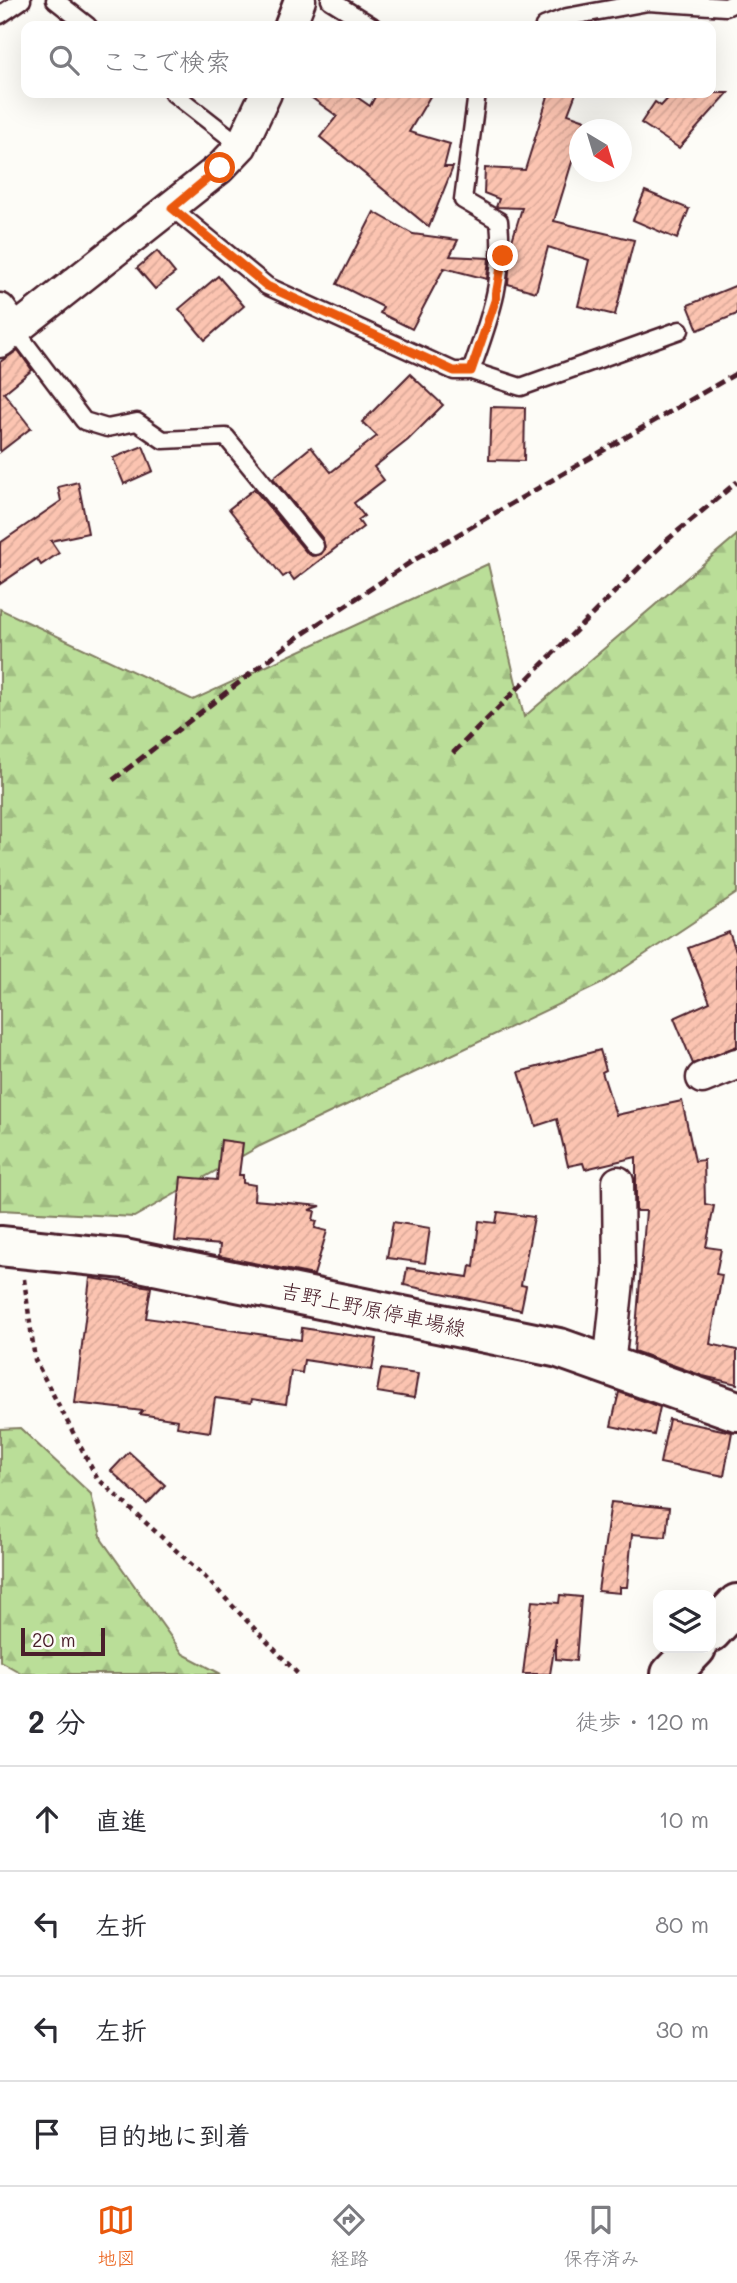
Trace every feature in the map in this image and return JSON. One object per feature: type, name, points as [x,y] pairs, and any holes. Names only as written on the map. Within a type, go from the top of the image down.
[{"type":"main road","name":"吉野上野原停車場線","points":[[0,1245],[125,1259],[559,1348],[737,1410]]},
{"type":"main road","points":[[716,1627],[737,1604]]},
{"type":"main road","points":[[671,1674],[691,1653]]},
{"type":"street","points":[[292,21],[300,0]]},
{"type":"street","points":[[5,327],[172,208],[241,146],[264,98]]},
{"type":"street","points":[[702,1078],[737,1064]]},
{"type":"street","points":[[609,1366],[620,1272],[618,1182]]},
{"type":"lane","points":[[0,15],[22,0]]},
{"type":"lane","points":[[55,0],[82,21]]},
{"type":"lane","points":[[330,0],[364,21]]},
{"type":"lane","points":[[558,21],[648,2],[726,7],[737,2]]},
{"type":"lane","points":[[179,98],[241,146]]},
{"type":"lane","points":[[471,371],[495,301],[503,256],[499,221],[463,200],[476,98]]},
{"type":"lane","points":[[172,208],[267,286],[454,371],[471,371],[521,387],[680,330]]},
{"type":"lane","points":[[5,327],[84,421],[107,428],[137,422],[163,440],[226,437],[315,545]]},
{"type":"path","points":[[24,1275],[35,1360],[97,1478],[203,1575],[298,1674]]},
{"type":"green space","points":[[737,535],[737,893],[599,985],[260,1146],[134,1217],[0,1210],[0,609],[193,700],[488,564],[524,717]]},
{"type":"green space","points":[[20,1428],[91,1494],[102,1540],[183,1654],[221,1674],[23,1674],[0,1661],[0,1429]]},
{"type":"building","points":[[716,93],[728,93],[679,148],[641,123],[655,102],[661,106],[668,98],[716,98]]},
{"type":"building","points":[[312,98],[358,98],[370,106],[374,98],[429,98],[409,132],[450,144],[444,167],[453,167],[429,227],[320,137],[337,116]]},
{"type":"building","points":[[547,98],[574,98],[568,114],[582,119],[569,119],[569,172],[554,221],[634,240],[615,315],[578,306],[589,260],[548,247],[536,292],[508,284],[511,244],[522,208],[496,207],[499,199],[484,193],[485,168],[525,170]]},
{"type":"building","points":[[645,191],[689,209],[677,239],[633,220]]},
{"type":"building","points":[[374,212],[413,234],[458,240],[450,256],[489,258],[487,279],[444,268],[412,329],[380,313],[383,307],[337,284]]},
{"type":"building","points":[[157,251],[175,273],[155,289],[137,268]]},
{"type":"building","points":[[218,276],[244,306],[205,340],[179,309]]},
{"type":"building","points":[[737,285],[737,314],[698,330],[688,305]]},
{"type":"building","points":[[18,350],[32,370],[4,393],[31,428],[0,452],[0,362]]},
{"type":"building","points":[[410,374],[443,405],[408,440],[374,467],[384,480],[354,503],[364,516],[358,520],[363,527],[294,580],[289,573],[283,577],[229,509],[254,489],[307,553],[312,556],[321,554],[325,549],[323,539],[273,478],[311,447],[331,472],[377,436],[362,422]]},
{"type":"building","points":[[491,407],[525,408],[524,461],[489,460]]},
{"type":"building","points":[[143,446],[153,471],[124,484],[113,458]]},
{"type":"building","points":[[78,482],[88,533],[51,541],[59,553],[41,565],[37,559],[0,584],[0,543],[61,501],[58,487]]},
{"type":"building","points":[[729,932],[737,954],[737,1046],[693,1064],[674,1018],[710,1002],[688,948]]},
{"type":"building","points":[[600,1050],[606,1070],[602,1072],[616,1115],[682,1101],[695,1161],[704,1160],[705,1204],[714,1206],[706,1247],[721,1249],[716,1274],[722,1275],[710,1344],[737,1350],[737,1384],[703,1376],[634,1351],[646,1211],[636,1211],[636,1157],[585,1169],[583,1163],[568,1166],[557,1119],[536,1126],[519,1072]]},
{"type":"building","points":[[221,1140],[243,1143],[239,1175],[243,1175],[243,1183],[255,1185],[254,1200],[321,1206],[309,1210],[315,1211],[315,1228],[327,1231],[314,1275],[219,1256],[220,1245],[175,1241],[181,1177],[217,1180]]},
{"type":"building","points":[[498,1212],[534,1217],[521,1285],[526,1286],[521,1310],[404,1285],[407,1268],[468,1277],[470,1266],[474,1267],[479,1221],[496,1223]]},
{"type":"building","points":[[393,1222],[430,1228],[425,1263],[387,1258]]},
{"type":"building","points":[[90,1278],[151,1287],[146,1318],[301,1340],[302,1328],[377,1339],[372,1370],[304,1360],[302,1373],[291,1371],[286,1404],[252,1399],[251,1403],[215,1398],[210,1432],[177,1427],[178,1420],[140,1414],[143,1411],[75,1403]]},
{"type":"building","points":[[381,1369],[418,1374],[414,1398],[377,1392]]},
{"type":"building","points":[[619,1392],[660,1407],[654,1435],[611,1426]]},
{"type":"building","points":[[669,1419],[732,1432],[724,1476],[660,1463]]},
{"type":"building","points":[[129,1452],[165,1485],[147,1504],[111,1471]]},
{"type":"building","points":[[611,1502],[669,1508],[666,1537],[632,1534],[627,1587],[620,1587],[620,1593],[598,1591]]},
{"type":"building","points":[[560,1595],[581,1597],[576,1661],[556,1659],[556,1638],[550,1674],[523,1674],[532,1601],[559,1603]]},
{"type":"railway","points":[[113,780],[298,637],[414,560],[737,373]]},
{"type":"railway","points":[[453,753],[666,541],[737,482]]},
{"type":"route","points":[[220,168],[172,208],[267,286],[454,371],[471,371],[495,301],[503,256]]}]
